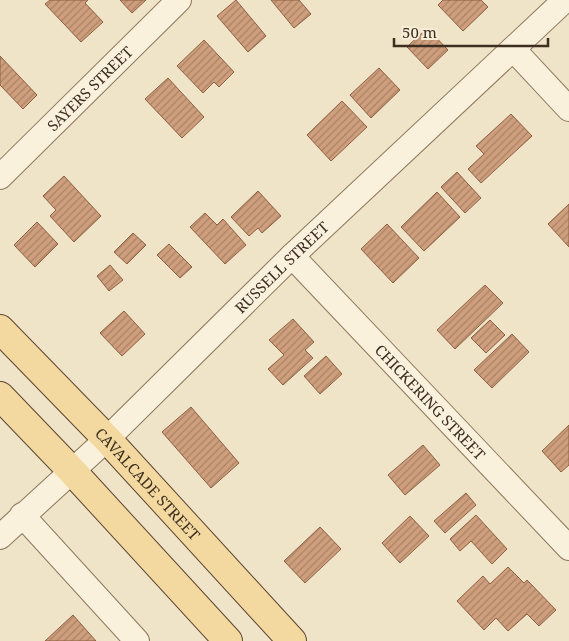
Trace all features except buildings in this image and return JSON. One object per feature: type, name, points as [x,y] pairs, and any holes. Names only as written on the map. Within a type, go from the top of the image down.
[{"type":"main road","name":"CAVALCADE STREET","points":[[0,329],[107,439],[292,641]]},
{"type":"main road","points":[[0,396],[72,471],[228,641]]},
{"type":"street","name":"SAYERS STREET","points":[[0,177],[179,0]]},
{"type":"street","name":"RUSSELL STREET","points":[[0,537],[107,439],[292,256],[565,0]]},
{"type":"street","points":[[513,49],[569,109]]},
{"type":"street","name":"CHICKERING STREET","points":[[292,256],[569,548]]},
{"type":"street","points":[[22,516],[137,641]]}]
